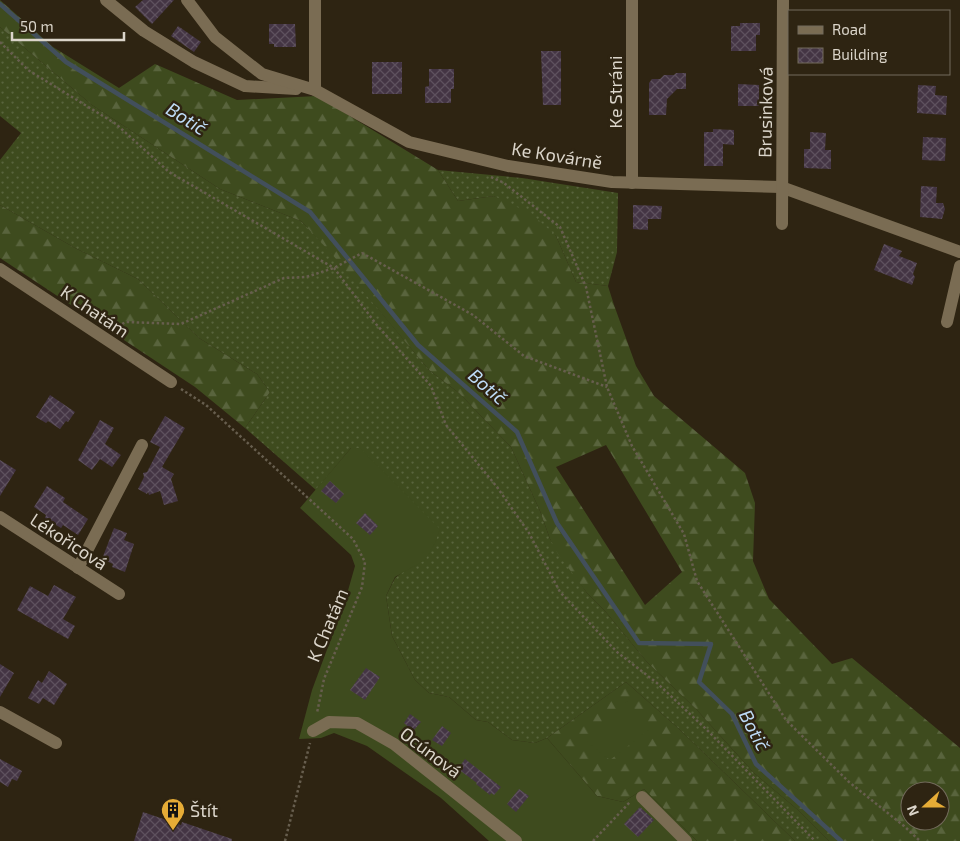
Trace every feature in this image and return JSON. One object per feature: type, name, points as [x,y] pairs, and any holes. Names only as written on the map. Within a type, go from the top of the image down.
[{"type":"street","points":[[106,0],[144,31],[194,62],[245,86],[315,90],[316,0]]},
{"type":"street","name":"Ke Kovárně","points":[[187,0],[215,37],[262,74],[315,90],[409,142],[508,166],[632,183],[781,187],[960,252]]},
{"type":"street","name":"Ke Stráni","points":[[632,0],[632,183]]},
{"type":"street","name":"Brusinková","points":[[782,224],[783,0]]},
{"type":"street","points":[[947,322],[960,266]]},
{"type":"street","name":"K Chatám","points":[[0,269],[170,382]]},
{"type":"street","points":[[78,568],[142,445]]},
{"type":"street","name":"Lékořicová","points":[[0,516],[119,594]]},
{"type":"street","points":[[0,712],[56,743]]},
{"type":"street","name":"Ocúnová","points":[[313,730],[329,722],[357,723],[394,744],[516,841]]},
{"type":"street","points":[[642,798],[686,841]]},
{"type":"path","points":[[0,42],[28,70],[116,124],[169,172],[334,268],[376,324],[431,386],[446,425],[497,487],[528,533],[560,592],[618,652],[657,683],[708,731],[814,841]]},
{"type":"path","points":[[487,175],[504,183],[560,227],[586,287],[607,387],[632,446],[684,534],[698,581],[786,720],[849,782],[920,841]]},
{"type":"path","points":[[98,334],[126,322],[181,324],[284,278],[306,277],[334,268],[362,253],[473,315],[524,356],[607,387]]},
{"type":"path","name":"K Chatám","points":[[170,382],[206,405],[352,539],[365,562],[362,587],[324,679],[285,841]]},
{"type":"path","points":[[593,841],[631,801],[642,798]]},
{"type":"green space","points":[[0,0],[53,47],[119,88],[155,64],[237,100],[317,96],[438,170],[458,201],[494,196],[532,214],[556,236],[576,282],[608,286],[636,366],[654,396],[745,473],[755,503],[753,561],[769,599],[832,664],[852,658],[960,748],[960,841],[829,841],[798,810],[754,773],[696,709],[647,662],[605,611],[587,593],[558,554],[550,539],[540,511],[511,447],[459,393],[429,370],[331,253],[301,221],[220,189],[92,105],[0,27]],"holes":[[[606,445],[682,572],[645,605],[556,467]]]},
{"type":"green space","points":[[0,27],[92,105],[220,189],[301,221],[331,252],[429,370],[459,393],[511,447],[540,511],[550,539],[587,593],[605,611],[647,662],[696,709],[754,773],[798,810],[829,841],[795,841],[678,728],[626,682],[547,738],[535,743],[512,740],[488,722],[476,720],[449,697],[429,693],[415,680],[392,636],[386,596],[395,578],[405,570],[351,448],[316,490],[245,428],[270,392],[257,374],[199,338],[138,279],[75,248],[0,205],[0,160],[21,133],[0,116]]},
{"type":"green space","points":[[438,170],[522,178],[618,193],[617,252],[608,286],[576,282],[556,236],[494,196],[458,201]]},
{"type":"green space","points":[[0,205],[75,248],[138,279],[199,338],[257,374],[270,392],[245,428],[195,387],[0,258]]},
{"type":"green space","points":[[351,448],[360,448],[440,529],[435,543],[425,560],[395,577],[386,596],[392,636],[415,680],[429,693],[449,697],[476,720],[488,722],[512,740],[535,743],[547,738],[597,796],[623,802],[644,789],[697,841],[489,841],[441,798],[367,746],[334,733],[321,738],[299,739],[312,690],[345,601],[355,566],[351,555],[300,508]]},
{"type":"green space","points":[[626,682],[678,728],[795,841],[697,841],[644,789],[623,802],[597,796],[547,738]]},
{"type":"green space","points":[[627,701],[652,727],[610,760],[587,742]]},
{"type":"building","points":[[143,0],[174,0],[152,24],[135,7]]},
{"type":"building","points":[[740,23],[760,23],[760,35],[756,35],[756,51],[731,51],[731,26],[740,26]]},
{"type":"building","points":[[269,24],[295,24],[296,47],[274,47],[274,44],[269,44]]},
{"type":"building","points":[[178,26],[201,42],[194,52],[171,36]]},
{"type":"building","points":[[541,51],[561,51],[561,105],[543,105]]},
{"type":"building","points":[[372,62],[402,62],[402,94],[372,94]]},
{"type":"building","points":[[429,69],[454,69],[454,89],[451,89],[451,103],[425,103],[425,87],[429,86]]},
{"type":"building","points":[[676,73],[686,73],[686,89],[677,89],[667,99],[666,115],[649,115],[649,83],[652,79],[660,79],[664,75],[674,75]]},
{"type":"building","points":[[738,84],[759,85],[759,106],[738,106]]},
{"type":"building","points":[[918,85],[936,86],[935,95],[947,96],[946,115],[917,113]]},
{"type":"building","points":[[713,129],[734,130],[734,145],[723,144],[723,166],[704,166],[704,132],[713,132]]},
{"type":"building","points":[[810,132],[826,133],[825,150],[831,150],[831,169],[804,168],[804,149],[810,149]]},
{"type":"building","points":[[923,137],[946,138],[945,161],[922,160]]},
{"type":"building","points":[[921,186],[937,187],[936,203],[943,203],[945,209],[942,219],[920,217]]},
{"type":"building","points":[[633,205],[662,206],[661,219],[648,219],[648,230],[633,229]]},
{"type":"building","points":[[884,244],[902,251],[899,256],[917,263],[912,285],[874,270]]},
{"type":"building","points":[[50,395],[75,412],[60,429],[48,421],[46,423],[36,417]]},
{"type":"building","points":[[165,416],[185,428],[162,467],[174,474],[171,479],[178,501],[164,505],[160,491],[149,495],[148,492],[147,494],[138,489],[144,477],[143,473],[147,472],[160,447],[150,442]]},
{"type":"building","points":[[100,420],[114,428],[105,444],[121,455],[112,467],[100,459],[92,470],[78,460]]},
{"type":"building","points":[[0,460],[16,470],[0,496]]},
{"type":"building","points":[[330,481],[344,494],[336,503],[321,491]]},
{"type":"building","points":[[47,486],[65,498],[63,502],[88,519],[78,535],[63,525],[61,528],[56,525],[50,527],[49,521],[45,518],[46,515],[34,507]]},
{"type":"building","points":[[365,513],[378,526],[370,535],[356,523]]},
{"type":"building","points":[[114,528],[127,533],[124,540],[134,544],[125,572],[112,567],[113,564],[102,559]]},
{"type":"building","points":[[54,585],[76,597],[63,619],[75,626],[68,639],[17,610],[30,586],[48,596]]},
{"type":"building","points":[[0,664],[14,673],[0,697]]},
{"type":"building","points":[[366,668],[380,677],[365,700],[350,690]]},
{"type":"building","points":[[49,671],[67,684],[54,705],[43,698],[39,704],[28,698],[38,680],[42,683]]},
{"type":"building","points":[[410,714],[421,722],[413,731],[404,723]]},
{"type":"building","points":[[442,726],[451,733],[442,746],[432,740]]},
{"type":"building","points":[[0,759],[22,771],[17,781],[12,779],[8,787],[0,782]]},
{"type":"building","points":[[465,759],[501,787],[494,795],[491,793],[490,795],[458,769]]},
{"type":"building","points":[[519,789],[529,796],[516,812],[507,804]]},
{"type":"building","points":[[640,807],[654,820],[638,837],[624,824]]},
{"type":"building","name":"Štít","points":[[143,812],[181,825],[182,822],[232,839],[232,841],[134,841]]},
{"type":"waterway","name":"Botič","points":[[0,4],[66,62],[310,212],[418,345],[517,432],[557,523],[639,643],[711,644],[699,682],[732,714],[756,764],[841,841]]},
{"type":"place","name":"Štít","points":[[173,831]]}]
